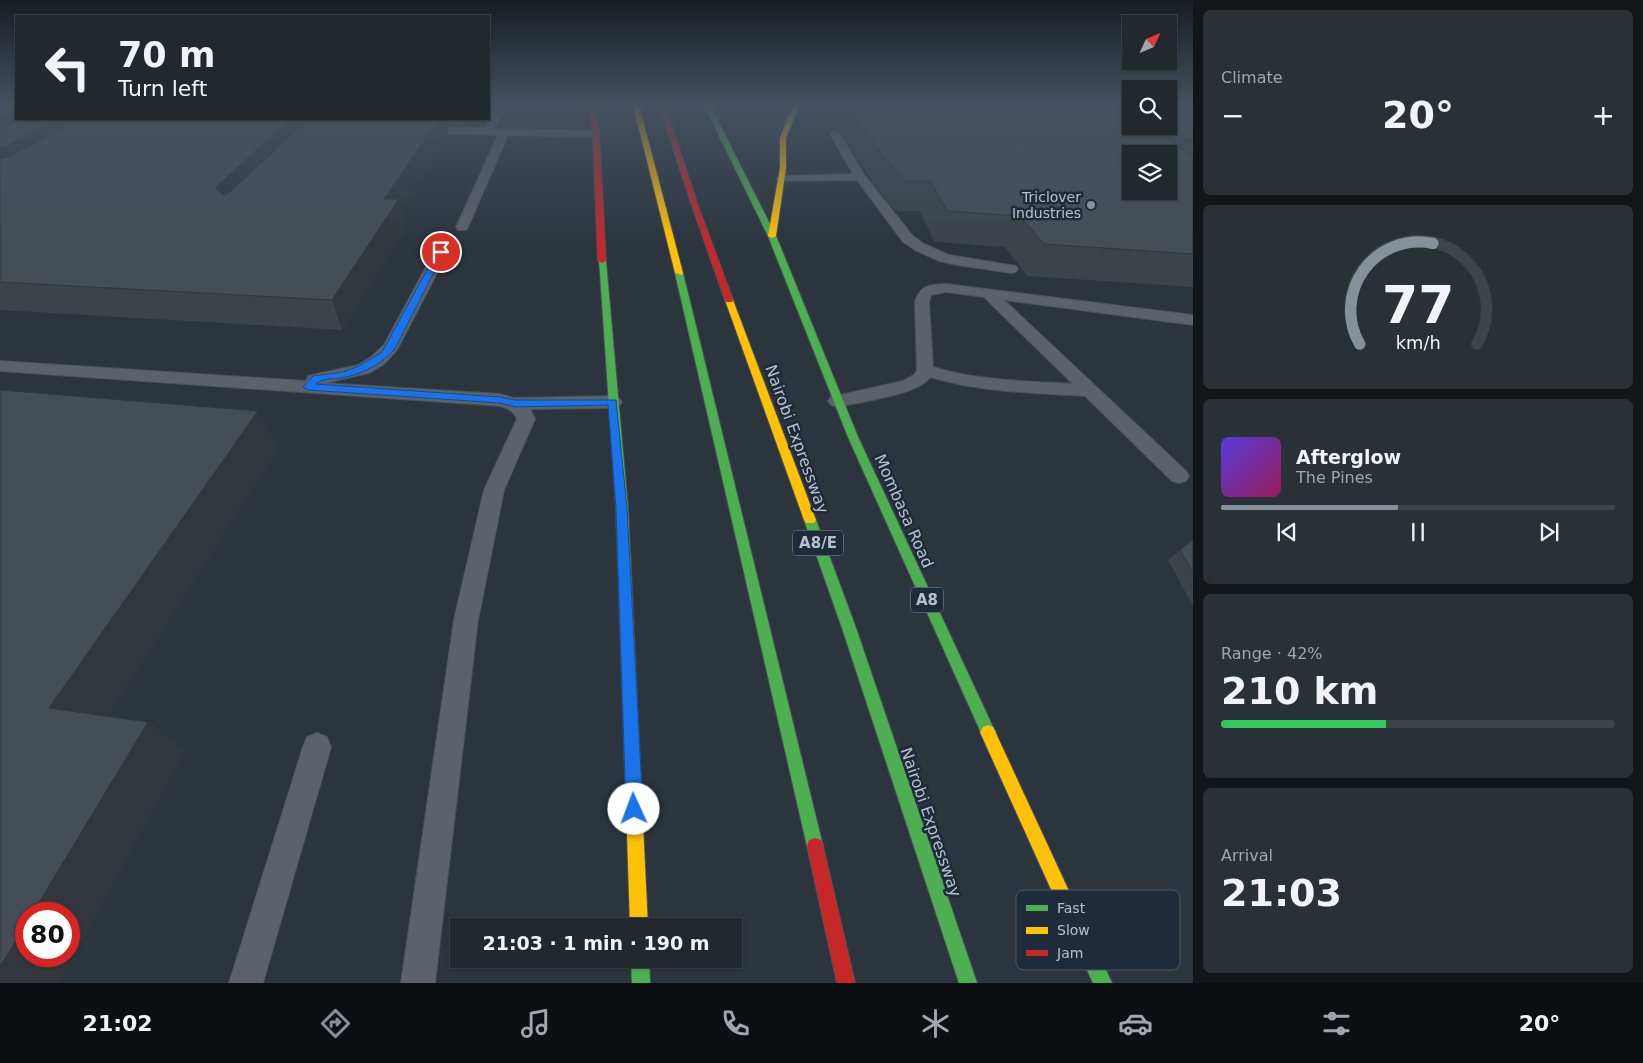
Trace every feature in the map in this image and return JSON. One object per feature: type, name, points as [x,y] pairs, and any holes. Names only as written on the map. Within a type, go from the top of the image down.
[{"type":"highway","points":[[597,151],[602,271],[622,508],[639,918]]},
{"type":"highway","points":[[648,151],[671,242],[846,983]]},
{"type":"highway","name":"Nairobi Expressway","points":[[677,151],[694,203],[849,628],[968,983]]},
{"type":"highway","name":"Mombasa Road","points":[[730,151],[772,236],[837,401],[1060,890]]},
{"type":"highway","points":[[772,236],[782,179],[783,151]]},
{"type":"highway","points":[[640,968],[641,983]]},
{"type":"highway","name":"Mombasa Road","points":[[1097,970],[1103,983]]},
{"type":"lane","points":[[462,226],[496,151]]},
{"type":"lane","points":[[845,151],[860,178],[908,239],[931,253],[960,263],[1011,269]]},
{"type":"lane","points":[[782,179],[860,178]]},
{"type":"lane","points":[[308,387],[317,378],[344,374],[363,368],[386,354],[441,252]]},
{"type":"lane","points":[[837,401],[908,385],[920,379],[924,370],[922,302],[925,293],[933,289],[946,288],[988,292],[1193,320]]},
{"type":"lane","points":[[988,292],[1179,476]]},
{"type":"lane","points":[[0,366],[500,400],[515,404],[613,402]]},
{"type":"lane","points":[[924,370],[969,382],[1090,391]]},
{"type":"lane","points":[[418,983],[466,620],[494,490],[526,419],[524,411],[515,404]]},
{"type":"lane","points":[[246,983],[317,747]]},
{"type":"building","points":[[21,151],[256,151],[218,185],[216,189],[224,195],[229,193],[275,151],[417,151],[384,199],[399,199],[332,300],[0,282],[0,159]]},
{"type":"building","points":[[879,151],[1122,151],[1122,200],[1177,200],[1177,151],[1185,151],[1193,157],[1193,254],[1044,244],[1020,216],[947,211],[931,181],[906,181]]},
{"type":"building","points":[[0,390],[258,411],[49,708],[148,722],[39,902],[15,902],[15,942],[0,967]]},
{"type":"building","points":[[1193,539],[1193,573],[1180,550]]},
{"type":"traffic: fast","points":[[730,151],[772,236],[853,437],[988,732]]},
{"type":"traffic: fast","points":[[602,261],[622,508],[634,804]]},
{"type":"traffic: fast","points":[[679,273],[815,846]]},
{"type":"traffic: fast","points":[[810,520],[849,628],[968,983]]},
{"type":"traffic: fast","points":[[640,968],[641,983]]},
{"type":"traffic: fast","points":[[1097,970],[1103,983]]},
{"type":"traffic: slow","points":[[648,151],[679,273]]},
{"type":"traffic: slow","points":[[772,236],[783,168],[783,151]]},
{"type":"traffic: slow","points":[[729,300],[810,520]]},
{"type":"traffic: slow","points":[[988,732],[1060,890]]},
{"type":"traffic: slow","points":[[634,804],[639,918]]},
{"type":"traffic: jam","points":[[597,151],[602,261]]},
{"type":"traffic: jam","points":[[677,151],[729,300]]},
{"type":"traffic: jam","points":[[815,846],[846,983]]},
{"type":"place","name":"Triclover Industries","points":[[1091,205]]},
{"type":"route","points":[[441,252],[386,354],[378,361],[363,368],[344,374],[317,378],[308,387],[500,400],[515,404],[613,402],[622,508],[634,809]]}]
